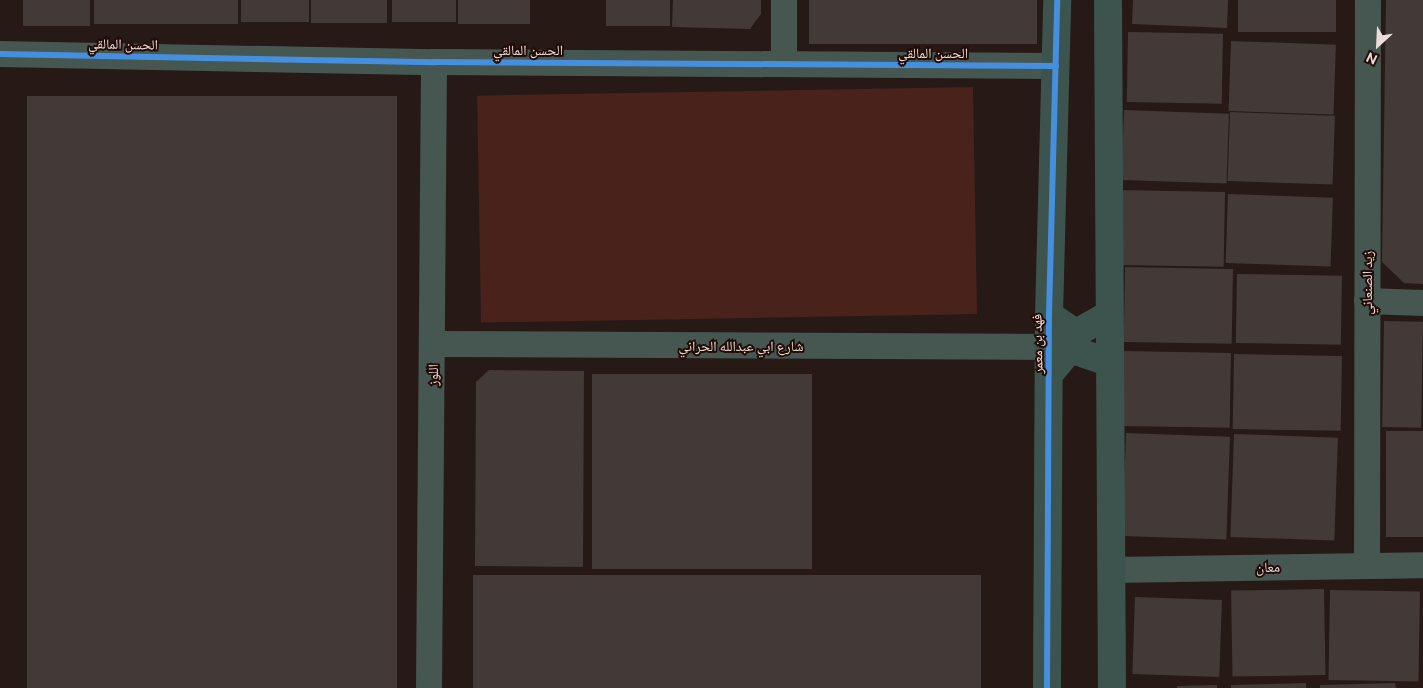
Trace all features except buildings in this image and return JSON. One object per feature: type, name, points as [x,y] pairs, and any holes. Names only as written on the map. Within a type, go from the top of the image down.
[{"type":"street","points":[[784,0],[784,64]]},
{"type":"street","name":"فهد بن معمر","points":[[1047,688],[1049,315],[1058,0]]},
{"type":"street","points":[[1108,0],[1108,362],[1113,570],[1112,688]]},
{"type":"street","name":"زيد الصنعاني","points":[[1368,0],[1368,565]]},
{"type":"street","name":"الحسن المالقي","points":[[0,54],[434,62],[1056,66]]},
{"type":"street","name":"اللوز","points":[[429,688],[434,344],[434,62]]},
{"type":"street","points":[[1367,301],[1423,303]]},
{"type":"street","points":[[1049,315],[1076,333],[1108,315]]},
{"type":"street","name":"شارع ابي عبدالله الحراني","points":[[434,344],[1050,360]]},
{"type":"street","points":[[1050,360],[1070,349],[1108,362]]},
{"type":"street","name":"معان","points":[[1113,570],[1423,565]]},
{"type":"shaded area","points":[[973,87],[977,314],[481,323],[477,96]]},
{"type":"cycle path","points":[[1047,688],[1049,315],[1057,0]]},
{"type":"cycle path","points":[[0,54],[434,62],[1056,66]]}]
